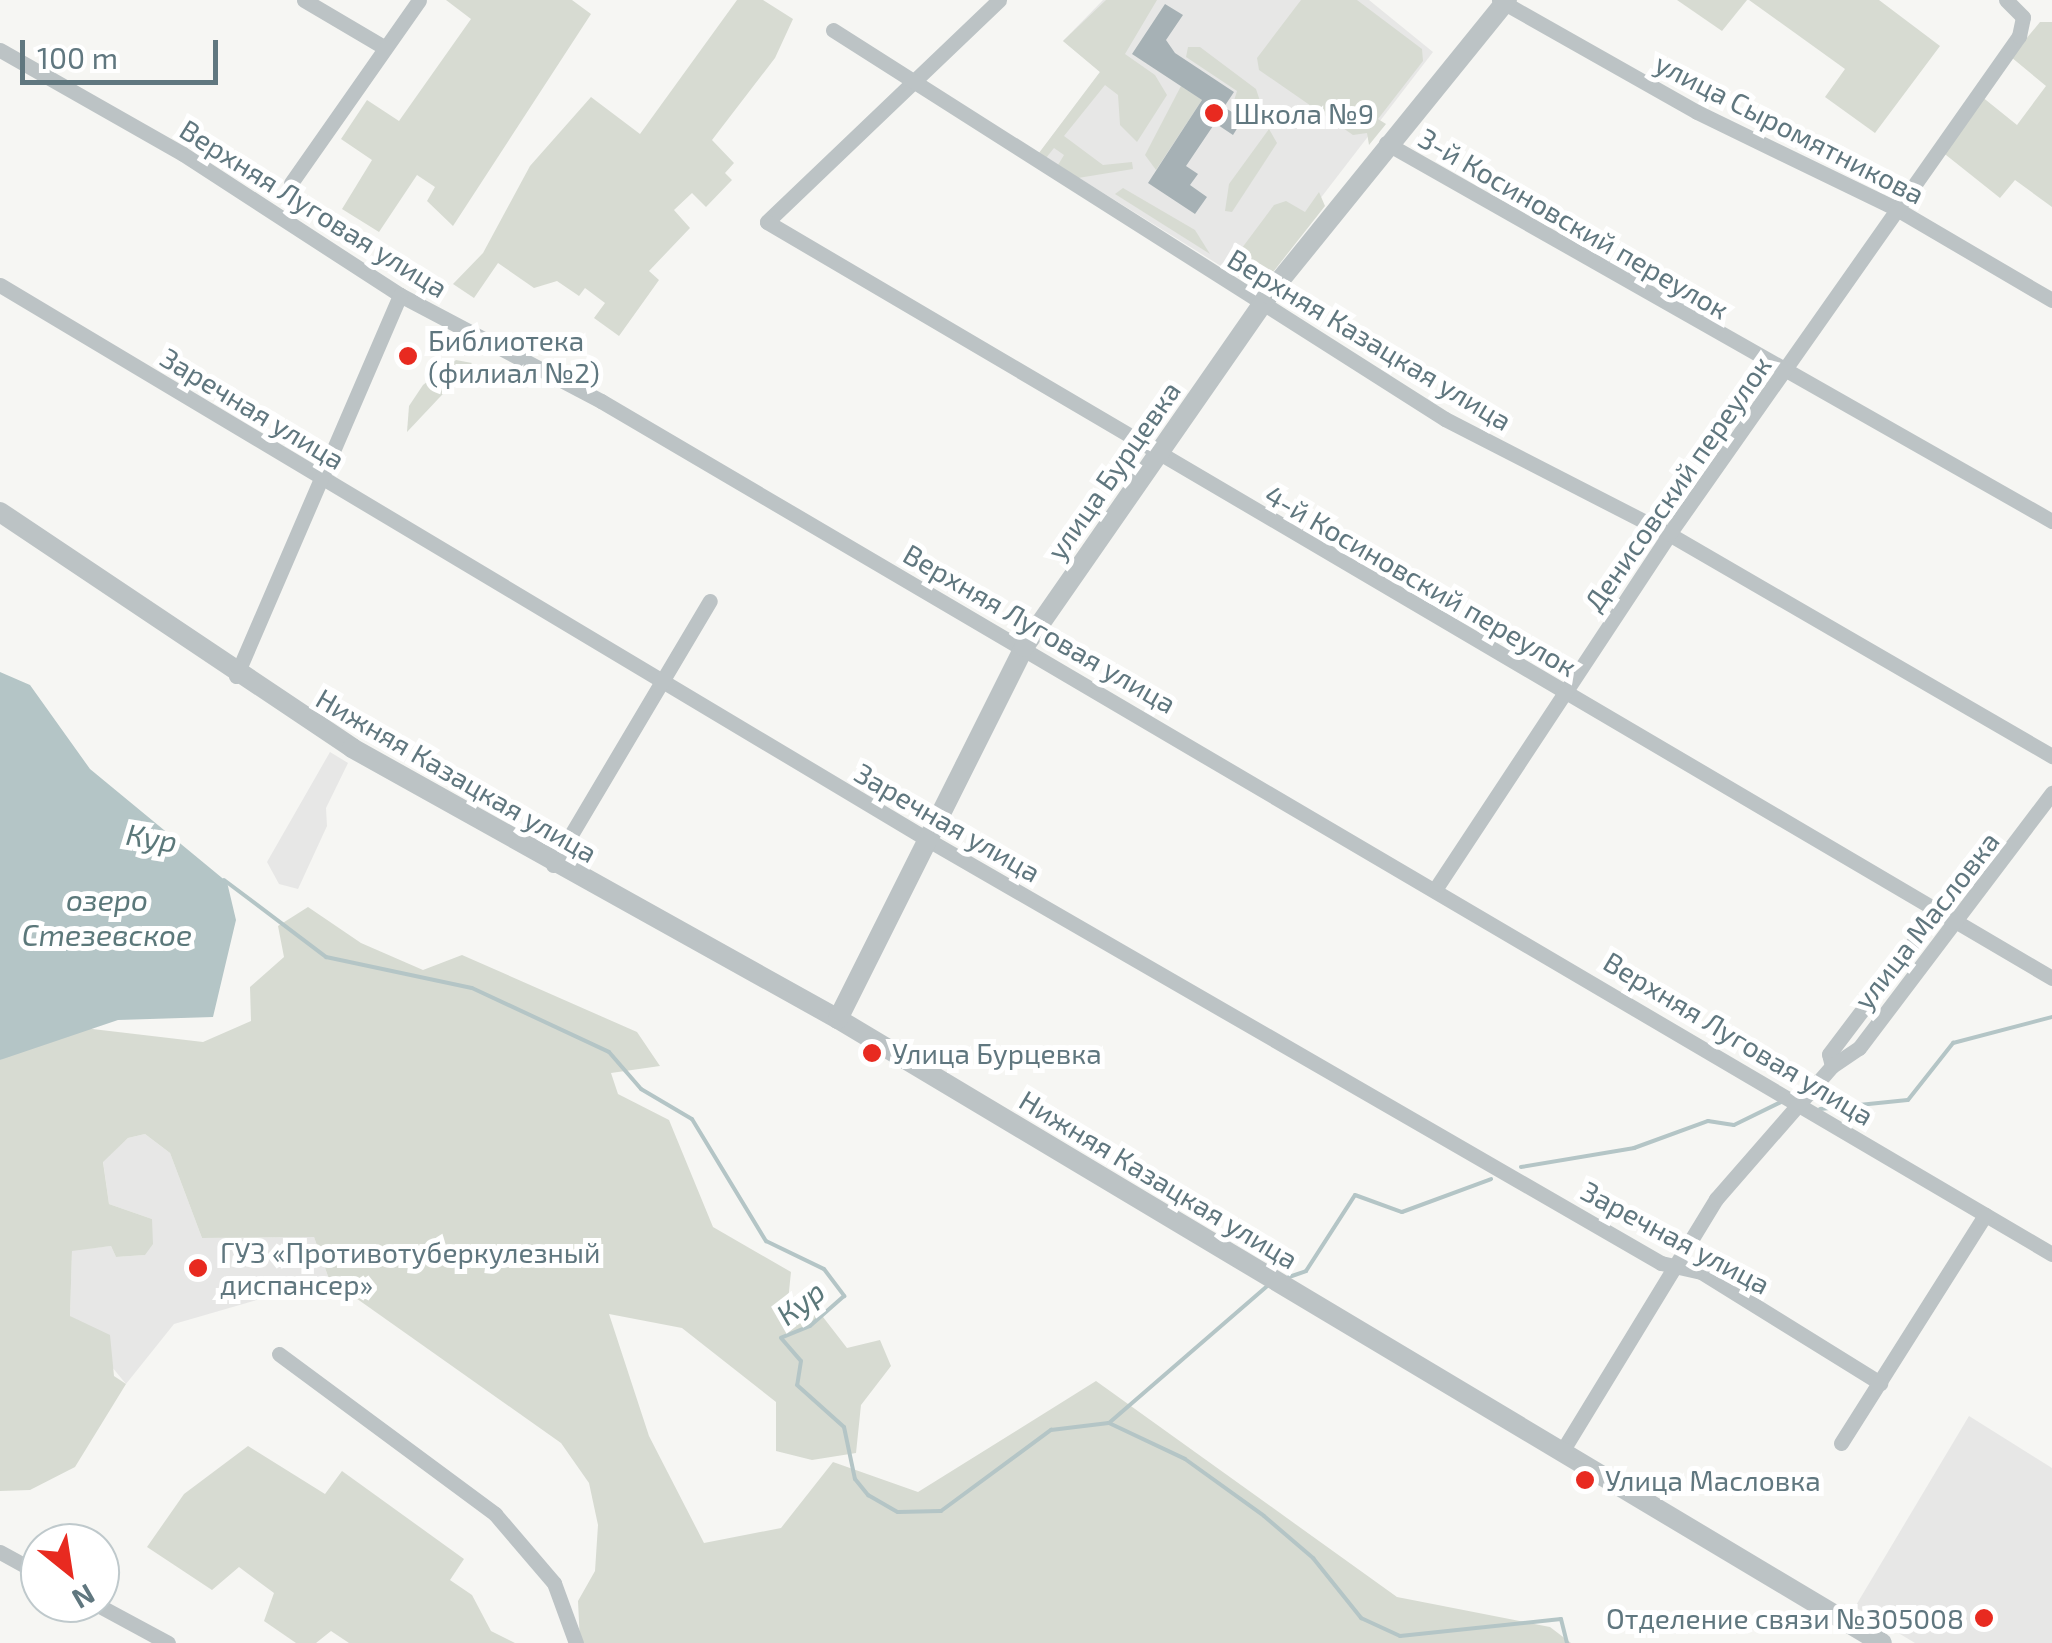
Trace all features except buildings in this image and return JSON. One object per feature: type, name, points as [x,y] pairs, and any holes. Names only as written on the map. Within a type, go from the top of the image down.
[{"type":"street","points":[[304,0],[382,46]]},
{"type":"street","points":[[290,183],[382,46],[419,0]]},
{"type":"street","points":[[915,83],[999,0]]},
{"type":"street","name":"Денисовский переулок","points":[[1436,888],[1669,534],[2019,36],[2023,17],[2006,0]]},
{"type":"street","name":"улица Сыромятникова","points":[[1503,1],[1696,112],[1895,208],[2052,300]]},
{"type":"street","name":"улица Бурцевка","points":[[838,1019],[1024,647],[1261,306],[1386,143],[1503,1]]},
{"type":"street","name":"Верхняя Казацкая улица","points":[[833,30],[1261,306],[1445,419],[1669,534],[2052,756]]},
{"type":"street","name":"Верхняя Луговая улица","points":[[0,50],[183,154],[400,295],[592,396],[1803,1103],[2052,1254]]},
{"type":"street","name":"4-й Косиновский переулок","points":[[915,83],[767,222],[1156,457],[1961,918],[2052,978]]},
{"type":"street","name":"3-й Косиновский переулок","points":[[1386,143],[1784,373],[2052,521]]},
{"type":"street","name":"Заречная улица","points":[[0,285],[930,841],[1661,1262],[1677,1264],[1880,1384]]},
{"type":"street","points":[[236,676],[317,476],[400,295]]},
{"type":"street","name":"Нижняя Казацкая улица","points":[[0,512],[236,676],[553,865],[838,1019],[1882,1643]]},
{"type":"street","points":[[553,865],[710,601]]},
{"type":"street","name":"улица Масловка","points":[[1561,1453],[1745,1162],[1803,1103],[1832,1066],[1858,1048],[2052,794]]},
{"type":"street","name":"улица Масловка","points":[[1832,1066],[1837,1042],[1940,907]]},
{"type":"street","points":[[1841,1443],[1985,1214]]},
{"type":"street","points":[[278,1354],[494,1514],[554,1583],[576,1643]]},
{"type":"street","points":[[120,1617],[168,1643]]},
{"type":"shaded area","points":[[446,0],[572,0],[591,14],[453,226],[427,201],[435,187],[417,175],[379,232],[342,209],[372,160],[341,139],[367,100],[399,121],[471,19]]},
{"type":"shaded area","points":[[737,0],[763,0],[793,19],[775,58],[712,140],[734,163],[725,173],[732,180],[706,207],[692,193],[674,210],[690,228],[649,271],[659,280],[619,336],[594,318],[605,303],[585,288],[579,296],[557,281],[534,288],[498,263],[474,298],[453,284],[483,253],[530,166],[591,97],[640,134]]},
{"type":"shaded area","points":[[1103,0],[1369,0],[1433,52],[1253,286],[1039,153],[1100,72],[1063,41]]},
{"type":"shaded area","points":[[1106,0],[1157,0],[1125,54],[1155,75],[1167,95],[1137,142],[1120,125],[1118,95],[1105,85],[1064,136],[1103,165],[1132,162],[1133,169],[1078,178],[1058,165],[1064,155],[1054,148],[1046,158],[1039,153],[1100,72],[1063,41]]},
{"type":"shaded area","points":[[1301,0],[1357,0],[1422,49],[1423,61],[1378,119],[1386,124],[1369,145],[1367,133],[1353,135],[1259,70],[1257,58]]},
{"type":"shaded area","points":[[1677,0],[1747,0],[1722,31]]},
{"type":"shaded area","points":[[1749,0],[1879,0],[1940,46],[1875,133],[1825,97],[1845,69]]},
{"type":"shaded area","points":[[2040,22],[2052,22],[2052,207],[2015,180],[2000,198],[1941,151],[1981,96],[2017,125],[2046,86],[2011,57]]},
{"type":"shaded area","points":[[1188,47],[1200,47],[1256,89],[1266,119],[1232,107],[1237,91],[1186,57]]},
{"type":"shaded area","points":[[1181,86],[1202,100],[1156,170],[1145,155]]},
{"type":"shaded area","points":[[1269,129],[1277,143],[1232,212],[1225,211],[1229,184]]},
{"type":"shaded area","points":[[1123,188],[1195,230],[1210,254],[1115,194]]},
{"type":"shaded area","points":[[1319,192],[1325,206],[1266,281],[1236,275],[1236,256],[1274,205],[1286,201],[1305,212]]},
{"type":"shaded area","points":[[456,360],[472,363],[407,432],[409,406],[423,385]]},
{"type":"shaded area","points":[[330,752],[348,763],[326,808],[327,826],[298,889],[279,884],[267,862]]},
{"type":"shaded area","points":[[308,907],[361,943],[423,970],[462,955],[637,1032],[660,1066],[611,1073],[618,1094],[669,1120],[713,1227],[791,1272],[788,1301],[823,1317],[847,1348],[880,1340],[891,1366],[861,1405],[856,1453],[812,1460],[776,1451],[776,1402],[682,1328],[609,1314],[649,1436],[704,1543],[781,1528],[833,1462],[918,1492],[1096,1381],[1397,1597],[1550,1627],[1571,1643],[580,1643],[578,1601],[595,1571],[598,1525],[589,1483],[561,1443],[329,1279],[314,1237],[202,1238],[170,1153],[145,1134],[128,1138],[103,1162],[109,1204],[152,1219],[153,1244],[145,1255],[116,1257],[111,1246],[72,1251],[70,1316],[110,1335],[114,1376],[126,1384],[75,1467],[30,1490],[0,1491],[0,1060],[35,1040],[84,1028],[203,1042],[251,1021],[250,987],[284,957],[278,926]]},
{"type":"shaded area","name":"ГУЗ «Противотуберкулезный диспансер»","points":[[145,1134],[170,1153],[202,1238],[314,1237],[329,1279],[174,1324],[126,1384],[70,1316],[72,1250],[111,1246],[116,1257],[145,1255],[152,1219],[109,1204],[103,1161],[128,1138]]},
{"type":"shaded area","points":[[1969,1416],[2052,1468],[2052,1643],[1915,1643],[1855,1607]]},
{"type":"shaded area","points":[[248,1446],[325,1494],[342,1471],[464,1559],[450,1580],[472,1595],[491,1631],[515,1643],[349,1643],[331,1631],[316,1643],[296,1643],[264,1621],[274,1593],[239,1567],[212,1590],[147,1547],[184,1494]]},
{"type":"water","name":"озеро Стезевское","points":[[0,672],[30,685],[90,769],[227,882],[236,920],[213,1017],[118,1020],[0,1060]]},
{"type":"waterway","name":"Кур","points":[[224,880],[326,957],[472,988],[609,1052],[641,1089],[692,1119],[766,1241],[824,1269],[844,1296],[810,1326],[781,1338],[801,1361],[797,1385],[844,1427],[855,1479],[868,1495],[898,1512],[941,1511],[1051,1430],[1109,1423],[1185,1459],[1264,1516],[1313,1558],[1361,1618],[1400,1636],[1561,1619],[1567,1643]]},
{"type":"waterway","points":[[1820,1109],[1908,1100],[1953,1043],[2052,1017]]},
{"type":"waterway","points":[[1521,1167],[1634,1148],[1708,1121],[1734,1125],[1781,1102]]},
{"type":"waterway","points":[[1289,1277],[1306,1271],[1355,1195],[1402,1212],[1491,1179]]},
{"type":"waterway","points":[[1109,1423],[1267,1286]]},
{"type":"place","name":"Школа №9","points":[[1214,113]]},
{"type":"place","name":"Библиотека (филиал №2)","points":[[408,356]]},
{"type":"place","name":"Улица Бурцевка","points":[[872,1053]]},
{"type":"place","name":"ГУЗ «Противотуберкулезный диспансер»","points":[[198,1268]]},
{"type":"place","name":"Улица Масловка","points":[[1585,1480]]},
{"type":"place","name":"Отделение связи №305008","points":[[1984,1618]]}]
